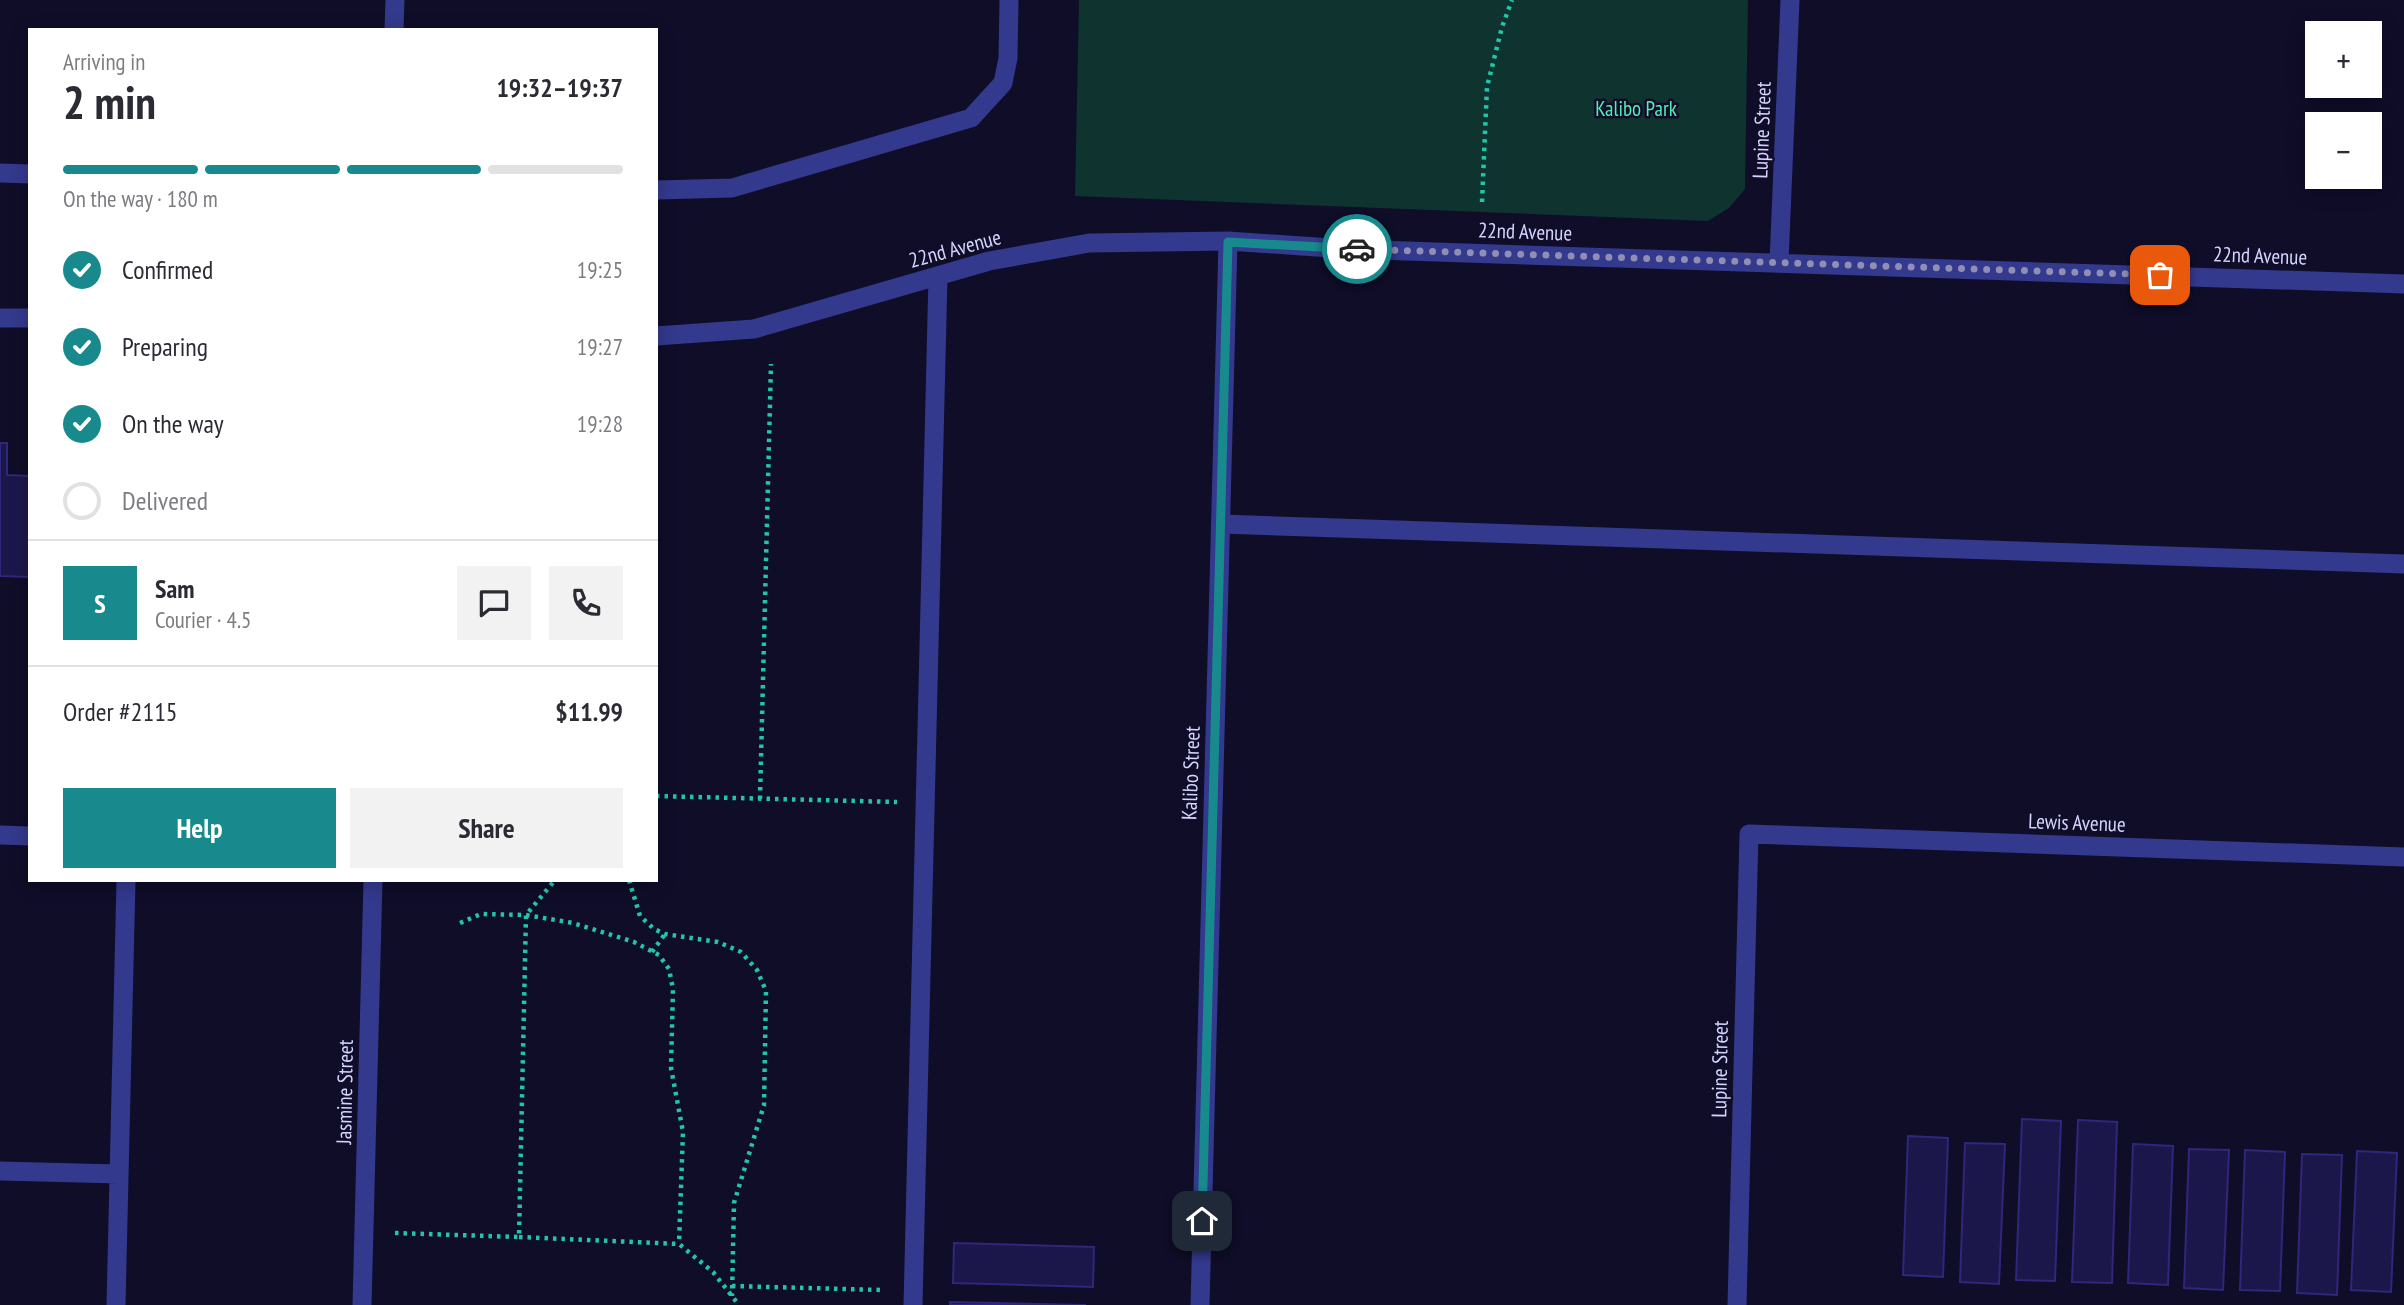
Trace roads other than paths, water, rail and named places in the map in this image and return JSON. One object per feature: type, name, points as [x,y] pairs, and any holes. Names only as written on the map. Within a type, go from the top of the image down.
[{"type":"street","points":[[394,28],[395,0]]},
{"type":"street","points":[[658,190],[732,188],[971,118],[1003,83],[1008,58],[1009,0]]},
{"type":"street","name":"Lupine Street","points":[[1779,262],[1790,0]]},
{"type":"street","points":[[0,173],[28,174]]},
{"type":"street","name":"22nd Avenue","points":[[658,336],[754,329],[989,261],[1089,243],[1228,242],[1346,249],[2404,284]]},
{"type":"street","name":"Kalibo Street","points":[[1200,1305],[1228,242]]},
{"type":"street","points":[[914,1298],[938,276]]},
{"type":"street","points":[[0,318],[28,318]]},
{"type":"street","points":[[1221,524],[2404,564]]},
{"type":"street","name":"Lupine Street","points":[[1737,1305],[1749,834]]},
{"type":"street","name":"Lewis Avenue","points":[[1749,834],[2404,857]]},
{"type":"street","points":[[0,835],[28,836]]},
{"type":"street","points":[[116,1305],[126,882]]},
{"type":"street","name":"Jasmine Street","points":[[362,1305],[373,882]]},
{"type":"street","points":[[0,1171],[119,1174]]},
{"type":"park label","name":"Kalibo Park","points":[[1636,109]]}]
